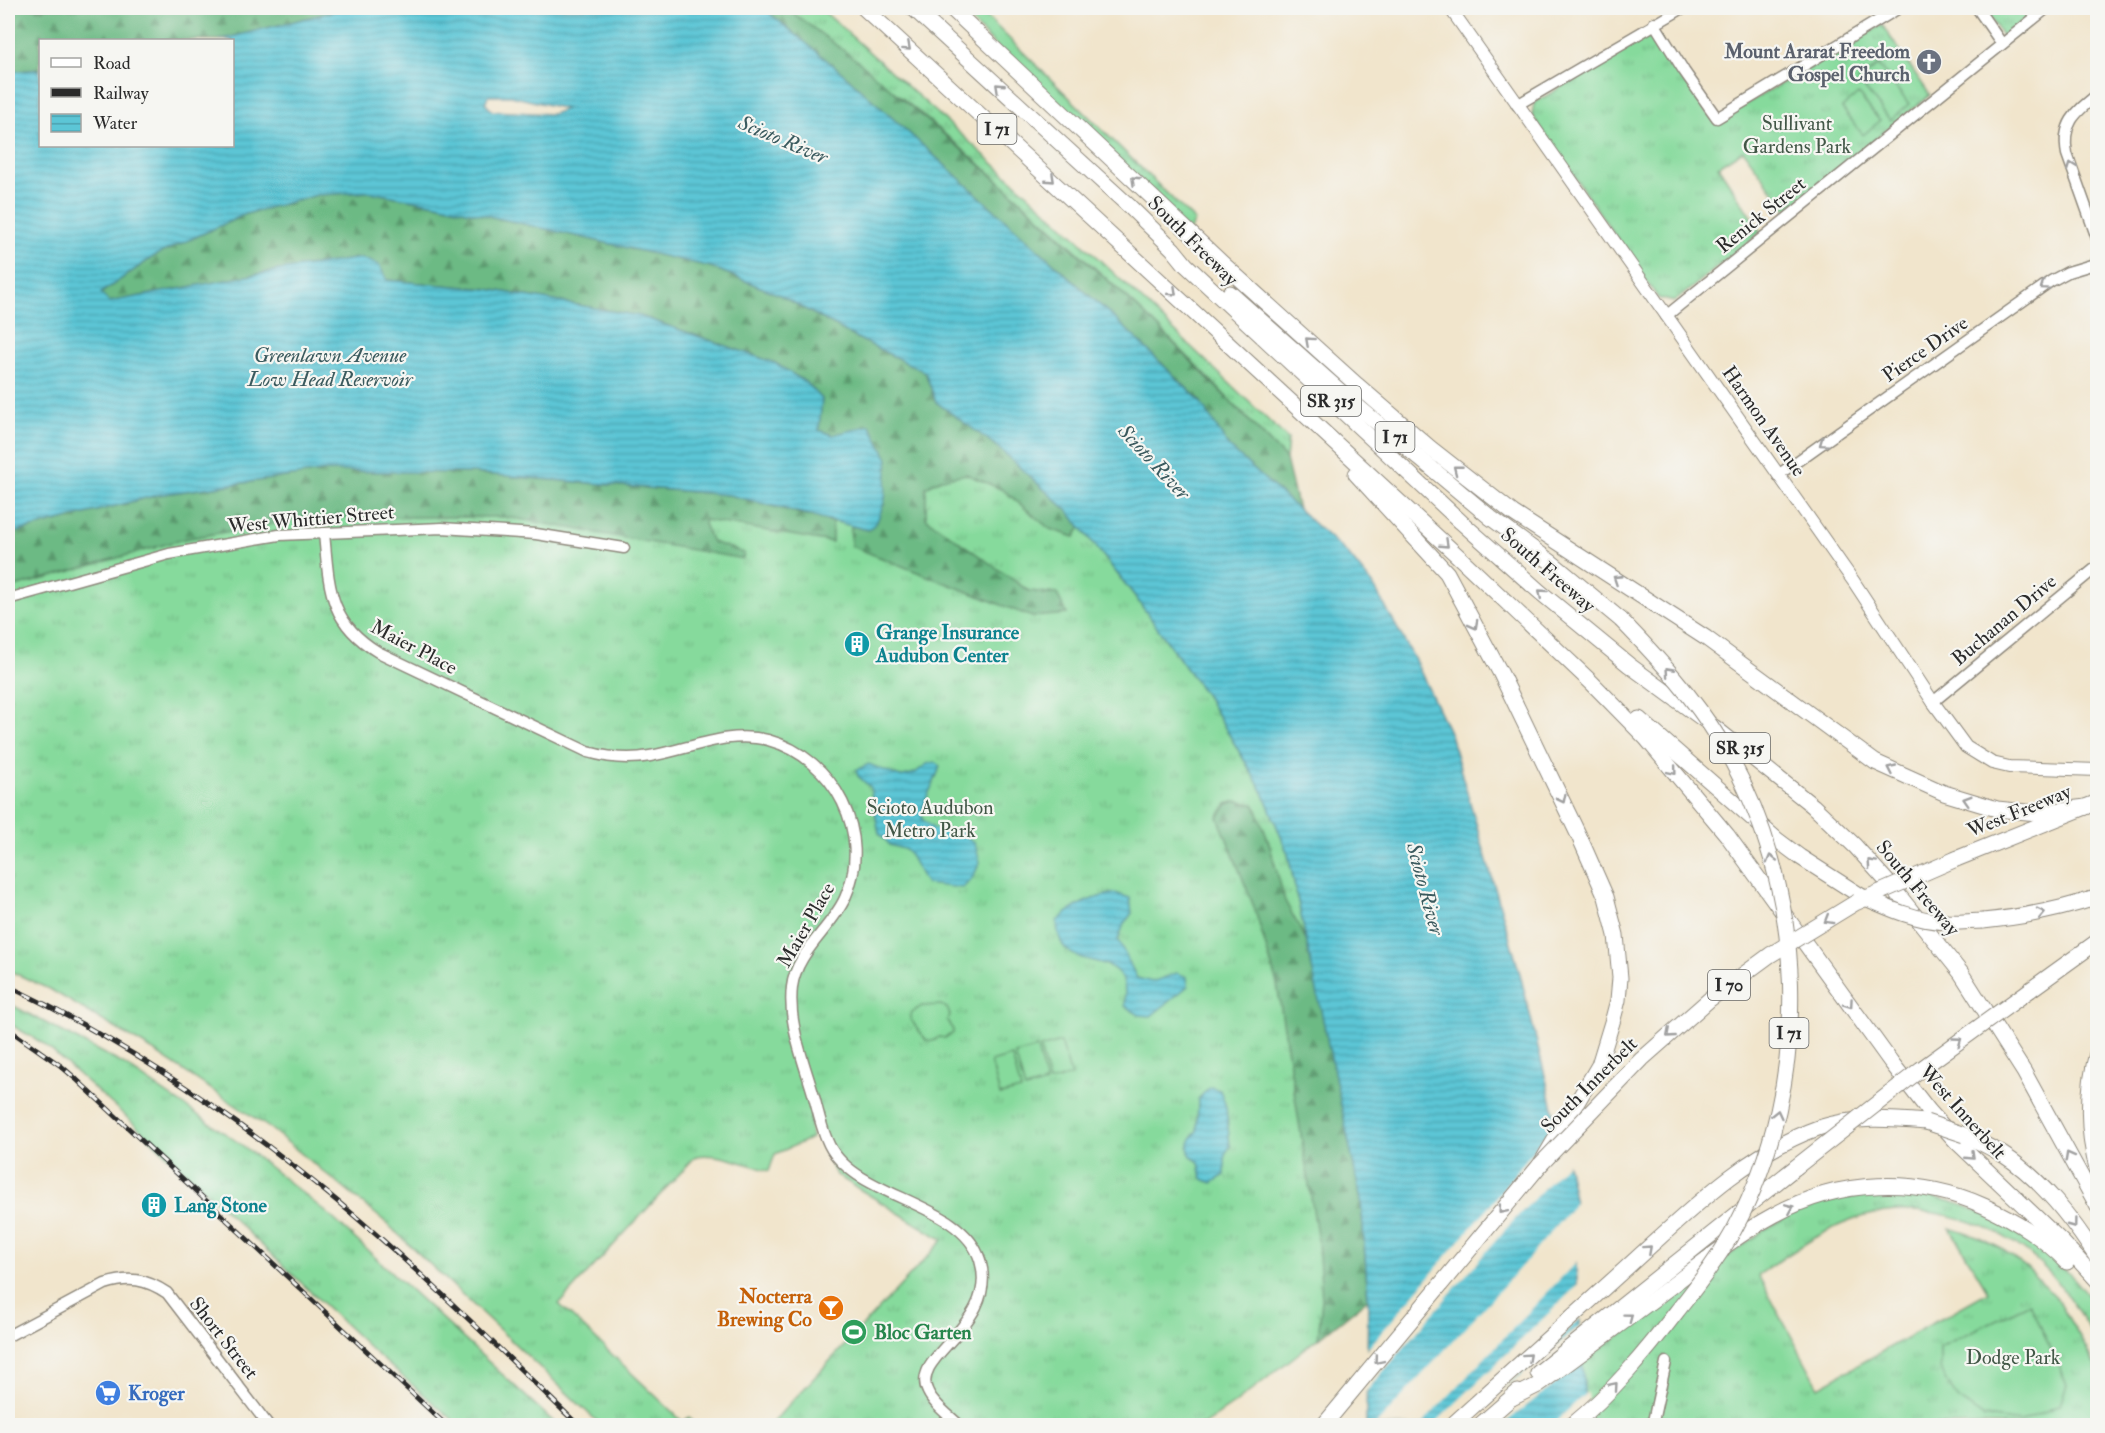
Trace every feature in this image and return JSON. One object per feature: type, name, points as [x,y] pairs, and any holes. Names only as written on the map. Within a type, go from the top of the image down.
[{"type":"highway","name":"I 71","points":[[864,8],[1263,375],[1447,573],[1536,746],[1606,897],[1613,918],[1619,956],[1618,1000],[1599,1065],[1540,1165]]},
{"type":"highway","name":"South Freeway","points":[[913,8],[1524,578],[1629,665],[1714,727],[1813,806],[1855,846],[1892,887],[1961,973],[2024,1072],[2097,1207]]},
{"type":"highway","points":[[951,8],[1223,264],[1357,385],[1430,448],[1513,513],[1706,638],[1875,762],[1944,793],[1997,809],[2037,813],[2092,805]]},
{"type":"highway","name":"I 71","points":[[1173,249],[1193,260],[1350,400],[1491,518],[1551,562],[1621,620],[1678,682],[1721,742],[1744,786],[1764,834],[1779,888],[1790,962],[1790,1029],[1784,1083],[1770,1142],[1748,1201],[1709,1270],[1662,1332],[1600,1403],[1571,1425]]},
{"type":"highway","name":"SR 315","points":[[1263,375],[1561,653]]},
{"type":"highway","points":[[1561,653],[1776,839],[1861,896],[1893,911],[1920,919],[1945,922],[1983,921],[2047,912],[2097,897]]},
{"type":"highway","name":"West Innerbelt","points":[[1561,653],[1646,738],[1727,835],[1891,1062],[1949,1133],[2063,1243],[2097,1281]]},
{"type":"highway","name":"West Freeway","points":[[1956,859],[2092,805]]},
{"type":"highway","name":"South Innerbelt","points":[[1325,1424],[1540,1165],[1642,1059],[1710,999],[1770,955],[1855,903],[1956,859]]},
{"type":"highway","points":[[1479,1425],[1534,1377],[1921,1069],[2097,941]]},
{"type":"highway","points":[[2097,1050],[2089,1092],[2089,1109],[2093,1156],[2097,1172]]},
{"type":"highway","points":[[1451,1425],[1701,1200],[1772,1149],[1821,1127],[1876,1118],[1926,1122],[1965,1135],[2002,1154],[2038,1183],[2071,1221],[2097,1259]]},
{"type":"highway","points":[[1512,1398],[1538,1385],[1737,1238],[1776,1214],[1838,1190],[1884,1185],[1911,1186],[1965,1197],[2017,1221],[2056,1251],[2097,1292]]},
{"type":"main road","name":"Harmon Avenue","points":[[1450,8],[1854,582],[1933,702],[1966,747],[1992,762],[2025,769],[2097,770]]},
{"type":"street","points":[[1517,105],[1683,8]]},
{"type":"street","points":[[1654,23],[1717,118],[1899,8]]},
{"type":"street","points":[[1977,8],[2002,44]]},
{"type":"street","name":"Renick Street","points":[[1666,316],[2047,8]]},
{"type":"street","points":[[2097,94],[2071,119],[2066,131],[2065,143],[2097,241]]},
{"type":"street","name":"Pierce Drive","points":[[1778,475],[2051,281],[2068,272],[2097,264]]},
{"type":"street","name":"West Whittier Street","points":[[8,599],[169,554],[279,535],[454,528],[536,534],[624,548]]},
{"type":"street","name":"Maier Place","points":[[324,533],[335,606],[347,627],[366,645],[378,652],[588,752],[616,758],[634,758],[652,756],[722,738],[753,737],[782,744],[795,751],[831,780],[851,823],[854,836],[854,867],[846,895],[839,909],[806,953],[797,969],[793,985],[792,1017],[827,1141],[837,1156],[862,1176],[950,1222],[967,1236],[977,1251],[983,1281],[978,1305],[968,1322],[929,1366],[924,1380],[928,1394],[960,1425]]},
{"type":"street","name":"Buchanan Drive","points":[[1933,702],[2097,566]]},
{"type":"street","name":"Short Street","points":[[8,1336],[105,1284],[123,1279],[144,1280],[167,1293],[269,1425]]},
{"type":"street","points":[[1652,1425],[1666,1362]]},
{"type":"green space","points":[[8,8],[347,8],[223,39],[39,39],[39,69],[8,72]]},
{"type":"green space","points":[[763,8],[786,8],[858,61],[1003,185],[1154,323],[1286,459],[1298,509],[1229,447],[1200,401],[1122,325],[839,70]]},
{"type":"green space","points":[[786,8],[820,8],[1079,240],[1288,439],[1286,459],[1170,339],[1020,199],[882,82]]},
{"type":"green space","points":[[958,8],[978,8],[1195,221],[1186,237]]},
{"type":"green space","points":[[1984,8],[2039,8],[2003,37]]},
{"type":"green space","name":"Sullivant Gardens Park","points":[[1882,25],[1930,95],[1787,210],[1743,150],[1718,166],[1761,232],[1674,302],[1658,298],[1532,115],[1534,103],[1655,32],[1707,113],[1720,119]]},
{"type":"green space","points":[[1878,65],[1909,104],[1890,120],[1859,81]]},
{"type":"green space","points":[[1858,94],[1880,121],[1863,135],[1842,108]]},
{"type":"green space","points":[[369,192],[436,204],[711,267],[780,295],[855,337],[925,372],[936,402],[995,445],[1068,511],[1081,527],[1075,537],[1050,529],[1003,490],[966,474],[941,479],[926,487],[926,518],[1029,591],[1057,594],[1067,614],[1032,617],[851,546],[851,526],[869,530],[833,435],[818,430],[822,399],[807,383],[775,363],[640,316],[487,289],[386,280],[361,258],[280,270],[109,302],[101,293],[156,255],[246,214],[317,195]]},
{"type":"green space","name":"Scioto Audubon Metro Park","points":[[317,195],[1068,511],[1134,595],[1207,697],[1263,792],[1288,854],[1361,1200],[1368,1299],[1234,1404],[1203,1425],[770,1425],[943,1240],[836,1175],[809,1118],[812,1138],[775,1154],[769,1171],[723,1157],[696,1156],[559,1304],[683,1422],[689,1417],[696,1425],[601,1425],[383,1220],[271,1129],[152,1050],[53,991],[8,970],[8,533],[157,495],[729,495],[868,530]]},
{"type":"green space","points":[[327,471],[472,473],[729,495],[832,522],[832,542],[705,520],[704,524],[712,542],[744,553],[743,559],[508,517],[313,517],[184,539],[8,589],[8,533],[157,495]]},
{"type":"green space","points":[[1237,801],[1255,805],[1269,843],[1285,901],[1308,943],[1361,1200],[1368,1299],[1318,1339],[1322,1299],[1318,1241],[1277,984],[1254,907],[1218,817],[1227,804]]},
{"type":"green space","points":[[8,1003],[123,1064],[242,1145],[326,1212],[557,1425],[459,1425],[375,1353],[131,1121],[44,1044],[8,1023]]},
{"type":"green space","points":[[941,1005],[947,1008],[950,1015],[947,1021],[953,1033],[945,1038],[926,1040],[911,1020],[911,1013],[922,1006]]},
{"type":"green space","points":[[1061,1042],[1071,1076],[1049,1082],[1040,1048]]},
{"type":"green space","points":[[1037,1048],[1046,1083],[1025,1089],[1015,1054]]},
{"type":"green space","points":[[1012,1056],[1021,1090],[1000,1095],[991,1062]]},
{"type":"green space","name":"Dodge Park","points":[[1894,1193],[1926,1196],[1975,1210],[2022,1235],[2044,1251],[2064,1268],[2097,1308],[2097,1343],[2058,1283],[2042,1265],[2004,1237],[1960,1218],[1912,1211],[1888,1212],[1865,1216],[1836,1227],[1809,1241],[1758,1275],[1819,1387],[1988,1292],[1950,1228],[1980,1238],[2002,1249],[2027,1268],[2058,1300],[2097,1367],[2097,1425],[1584,1425],[1586,1416],[1582,1362],[1748,1241],[1783,1219],[1807,1208],[1831,1201],[1856,1196]]},
{"type":"green space","points":[[2030,1303],[2067,1385],[2060,1405],[2021,1422],[1984,1417],[1957,1398],[1940,1368],[1940,1347]]},
{"type":"water","points":[[347,8],[763,8],[839,70],[1122,325],[1200,401],[1229,447],[1348,554],[1373,585],[1414,658],[1450,734],[1520,974],[1569,1173],[1575,1203],[1576,1264],[1586,1416],[1584,1425],[1366,1425],[1368,1299],[1361,1200],[1288,854],[1263,792],[1207,697],[1134,595],[1068,511],[995,445],[936,402],[925,372],[855,337],[780,295],[711,267],[436,204],[369,192],[317,195],[246,214],[156,255],[101,293],[109,302],[280,270],[361,258],[379,265],[387,280],[487,289],[640,316],[775,363],[807,383],[822,399],[819,430],[833,435],[870,425],[888,459],[885,500],[877,522],[868,530],[729,495],[472,473],[327,471],[157,495],[8,533],[8,72],[39,69],[39,147],[234,147],[234,39],[223,39]],"holes":[[[488,96],[511,96],[566,109],[552,114],[492,111],[485,103]]]},
{"type":"water","points":[[934,762],[940,766],[926,798],[922,819],[934,829],[962,832],[975,844],[980,862],[973,877],[963,888],[926,884],[907,850],[890,845],[879,833],[870,787],[858,776],[856,770],[869,764],[900,777],[915,773]]},
{"type":"water","points":[[1115,893],[1130,898],[1132,913],[1124,924],[1118,940],[1137,978],[1152,982],[1177,973],[1187,977],[1188,986],[1151,1016],[1139,1015],[1125,1006],[1123,981],[1115,969],[1106,964],[1074,955],[1065,949],[1059,938],[1057,921],[1064,915],[1084,902]]},
{"type":"water","points":[[1210,1087],[1220,1090],[1226,1107],[1230,1146],[1225,1155],[1225,1175],[1212,1183],[1202,1179],[1199,1162],[1191,1155],[1188,1147],[1197,1131],[1198,1099]]},
{"type":"pier","points":[[1559,1118],[1569,1161],[1503,1232],[1364,1394],[1364,1353],[1491,1204]]},
{"type":"pier","points":[[1577,1199],[1579,1259],[1421,1425],[1376,1425],[1527,1260]]},
{"type":"pier","points":[[1580,1283],[1582,1317],[1501,1391],[1583,1323],[1585,1360],[1501,1426],[1433,1425]]},
{"type":"pier","points":[[1587,1392],[1589,1416],[1587,1426],[1552,1425]]},
{"type":"railway","points":[[8,986],[95,1031],[137,1056],[220,1111],[299,1170],[430,1283],[579,1426]]},
{"type":"railway","points":[[8,1029],[76,1079],[447,1426]]},
{"type":"place","name":"Mount Ararat Freedom Gospel Church","points":[[1929,62]]},
{"type":"place","name":"Grange Insurance Audubon Center","points":[[857,644]]},
{"type":"place","name":"Lang Stone","points":[[154,1205]]},
{"type":"place","name":"Nocterra Brewing Co","points":[[831,1308]]},
{"type":"place","name":"Bloc Garten","points":[[854,1332]]},
{"type":"place","name":"Kroger","points":[[108,1393]]},
{"type":"water label","name":"Scioto River","points":[[783,140]]},
{"type":"water label","name":"Greenlawn Avenue Low Head Reservoir","points":[[330,367]]},
{"type":"water label","name":"Scioto River","points":[[1154,462]]},
{"type":"water label","name":"Scioto River","points":[[1425,889]]}]
